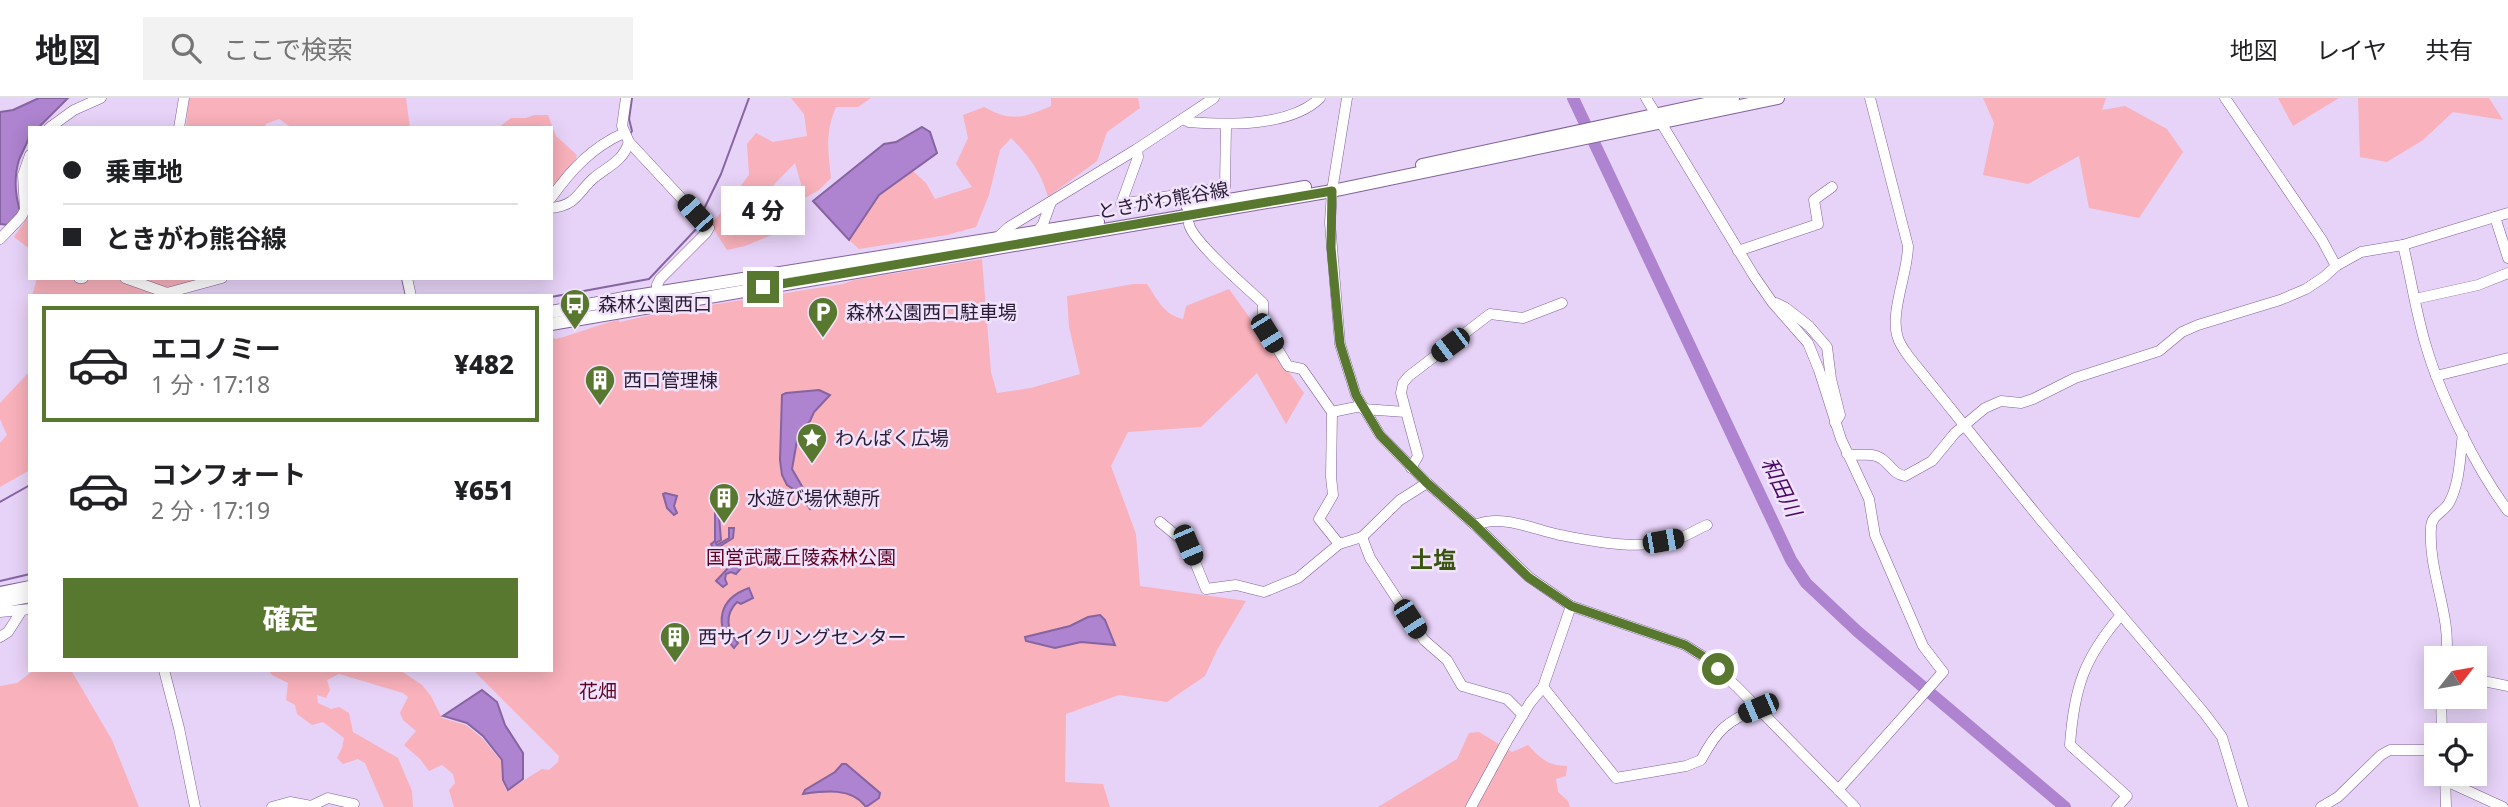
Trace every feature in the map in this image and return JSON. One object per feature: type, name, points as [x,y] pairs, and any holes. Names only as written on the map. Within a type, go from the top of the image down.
[{"type":"main road","name":"ときがわ熊谷線","points":[[1658,119],[1733,98]]},
{"type":"main road","name":"ときがわ熊谷線","points":[[553,312],[656,299],[1028,243],[1333,187],[1658,119],[1778,98]]},
{"type":"main road","name":"ときがわ熊谷線","points":[[553,324],[656,299],[997,238],[1333,187]]},
{"type":"main road","points":[[0,593],[28,587]]},
{"type":"main road","points":[[0,602],[28,596]]},
{"type":"street","points":[[52,126],[74,110],[100,98]]},
{"type":"street","points":[[179,126],[184,98]]},
{"type":"street","points":[[553,208],[564,207],[574,201],[594,178],[608,170],[626,151],[622,112],[625,98]]},
{"type":"street","points":[[997,238],[1009,227],[1137,149],[1214,98]]},
{"type":"street","points":[[1184,119],[1189,122],[1226,125],[1298,113],[1311,107],[1320,98]]},
{"type":"street","points":[[1347,98],[1333,187],[1331,248],[1340,344],[1348,376],[1362,408],[1380,435],[1528,577],[1571,606],[1685,645],[1704,657],[1855,807]]},
{"type":"street","points":[[1646,98],[1738,251],[1772,302],[1808,343],[1847,454],[1869,499],[1875,535],[1923,646],[1943,672],[1838,790]]},
{"type":"street","points":[[2225,98],[2322,240],[2336,266]]},
{"type":"street","points":[[1870,100],[1908,246],[1908,262],[1896,314],[1898,339],[1909,357],[1965,426],[2206,713],[2222,737],[2243,807]]},
{"type":"street","points":[[1137,149],[1138,157],[1121,204],[1184,197],[1225,187],[1226,125]]},
{"type":"street","points":[[553,196],[587,155],[604,142],[626,138]]},
{"type":"street","points":[[626,138],[709,228],[660,279],[656,299]]},
{"type":"street","points":[[0,239],[25,210],[23,175],[28,161]]},
{"type":"street","points":[[1738,251],[1818,224],[1814,200],[1832,187]]},
{"type":"street","points":[[1028,243],[1039,232],[1054,199]]},
{"type":"street","points":[[1847,454],[1857,457],[1870,454],[1883,459],[1889,468],[1905,476],[1932,461],[1955,433],[1985,408],[2001,401],[2021,402],[2033,399],[2075,378],[2159,351],[2182,332],[2198,325],[2280,300],[2306,289],[2336,266],[2361,252],[2403,245],[2508,213]]},
{"type":"street","points":[[1045,214],[1049,222],[1059,229]]},
{"type":"street","points":[[2495,217],[2508,258]]},
{"type":"street","points":[[1189,224],[1190,231],[1201,244],[1262,303],[1263,325],[1288,366],[1302,369],[1332,412],[1333,495],[1319,519],[1339,544]]},
{"type":"street","points":[[2403,245],[2436,376],[2463,433],[2508,511]]},
{"type":"street","points":[[2415,299],[2478,285],[2508,273]]},
{"type":"street","points":[[131,280],[167,293],[216,280]]},
{"type":"street","points":[[1772,302],[1786,308],[1810,326],[1827,347],[1840,415],[1835,423]]},
{"type":"street","points":[[1412,468],[1418,456],[1401,393],[1403,383],[1409,376],[1490,314],[1523,318],[1562,303]]},
{"type":"street","points":[[2436,376],[2508,358]]},
{"type":"street","points":[[1332,412],[1362,408],[1406,412]]},
{"type":"street","points":[[2446,646],[2445,622],[2430,545],[2431,524],[2434,517],[2444,510],[2454,492],[2463,433]]},
{"type":"street","points":[[1160,522],[1188,545],[1206,589],[1236,584],[1264,592],[1297,578],[1339,544],[1362,537],[1401,500],[1427,483]]},
{"type":"street","points":[[1475,525],[1491,521],[1513,523],[1559,535],[1635,546],[1678,539],[1707,524]]},
{"type":"street","points":[[1362,537],[1370,558],[1424,640],[1447,660],[1462,686],[1507,699],[1523,715]]},
{"type":"street","points":[[1471,807],[1523,715],[1543,687],[1571,606]]},
{"type":"street","points":[[0,612],[26,610]]},
{"type":"street","points":[[0,637],[8,632],[26,610]]},
{"type":"street","points":[[2117,807],[2127,796],[2070,745],[2083,671],[2098,642],[2121,615]]},
{"type":"street","points":[[165,672],[195,807]]},
{"type":"street","points":[[2487,682],[2508,686]]},
{"type":"street","points":[[1543,687],[1616,778],[1686,766],[1701,760],[1713,738],[1728,722],[1758,708]]},
{"type":"street","points":[[2321,807],[2338,797],[2381,755],[2390,750],[2424,750]]},
{"type":"street","points":[[2445,786],[2446,807]]},
{"type":"street","points":[[2462,786],[2503,807]]},
{"type":"street","points":[[272,807],[290,803],[311,806],[328,798],[354,804]]},
{"type":"green space","points":[[189,98],[406,98],[410,126],[289,126],[279,119],[265,126],[186,126]]},
{"type":"green space","points":[[791,98],[871,98],[858,107],[836,107],[829,134],[831,178],[819,190],[805,198],[795,163],[759,200],[779,220],[777,233],[727,250],[711,225],[749,175],[747,144],[756,133],[773,142],[807,136],[804,114]]},
{"type":"green space","points":[[1051,98],[1138,98],[1140,108],[1107,132],[1097,161],[1048,197],[1034,165],[1011,138],[1000,150],[989,195],[976,227],[947,235],[859,249],[849,240],[879,195],[913,171],[926,183],[935,199],[972,187],[956,164],[968,138],[963,115],[984,107],[1002,115],[1025,116],[1051,106]]},
{"type":"green space","points":[[1983,98],[2106,98],[2102,110],[2125,106],[2167,129],[2183,152],[2139,218],[2089,208],[2079,156],[2028,184],[1983,175],[1994,123]]},
{"type":"green space","points":[[2278,98],[2339,98],[2293,126]]},
{"type":"green space","points":[[2358,98],[2489,98],[2503,120],[2453,112],[2423,140],[2387,162],[2360,157]]},
{"type":"green space","points":[[548,115],[552,126],[501,126],[511,118]]},
{"type":"green space","points":[[553,128],[556,136],[577,155],[574,164],[553,190]]},
{"type":"green space","points":[[28,194],[28,248],[14,237],[24,223]]},
{"type":"green space","name":"国営武蔵丘陵森林公園","points":[[982,259],[991,372],[997,393],[1031,388],[1080,374],[1069,327],[1067,296],[1147,284],[1166,310],[1183,319],[1186,306],[1229,289],[1304,393],[1286,424],[1257,373],[1201,427],[1128,432],[1111,466],[1136,534],[1140,586],[1246,601],[1205,676],[1167,702],[1119,695],[1066,714],[1065,782],[1103,784],[1110,807],[454,807],[449,790],[455,783],[453,774],[442,765],[429,771],[404,745],[416,731],[403,720],[400,713],[408,697],[403,693],[339,674],[327,680],[330,690],[326,698],[317,695],[318,703],[331,709],[339,707],[349,713],[353,732],[398,758],[412,791],[413,807],[384,807],[365,763],[358,759],[343,764],[337,758],[344,738],[323,722],[312,725],[297,714],[295,705],[286,700],[288,683],[270,672],[403,672],[422,685],[442,718],[466,725],[482,738],[501,761],[502,781],[507,791],[542,769],[549,770],[558,762],[559,756],[475,672],[553,672],[553,338],[618,320],[620,322]]},
{"type":"green space","points":[[36,280],[202,280],[180,288],[180,294],[33,294]]},
{"type":"green space","points":[[28,373],[28,471],[0,487],[0,443],[7,435],[0,419],[0,403]]},
{"type":"green space","points":[[31,672],[72,672],[112,740],[139,807],[0,807],[0,686],[17,683]]},
{"type":"green space","points":[[1479,732],[1512,752],[1528,745],[1545,760],[1555,765],[1567,766],[1566,776],[1556,779],[1558,792],[1568,801],[1570,807],[1378,807],[1457,759],[1469,733]]},
{"type":"shaded area","points":[[39,98],[68,98],[40,126],[28,126],[28,140],[16,172],[20,211],[8,225],[0,224],[0,112],[13,110]]},
{"type":"shaded area","points":[[922,127],[930,132],[937,153],[879,195],[849,240],[813,201],[884,144],[896,142]]},
{"type":"shaded area","points":[[819,390],[830,395],[798,435],[792,469],[810,500],[810,509],[798,492],[787,485],[782,475],[782,395]]},
{"type":"shaded area","points":[[663,494],[677,496],[674,506],[677,513],[674,515],[667,508]]},
{"type":"shaded area","points":[[715,512],[722,512],[722,516],[719,516],[721,540],[717,545],[729,538],[729,528],[734,528],[733,538],[714,550],[711,544],[715,541]]},
{"type":"shaded area","points":[[741,554],[742,567],[736,574],[726,574],[727,584],[723,587],[716,581]]},
{"type":"shaded area","points":[[749,588],[753,598],[741,604],[737,602],[730,612],[729,628],[738,643],[734,648],[724,630],[722,614],[731,599]]},
{"type":"shaded area","points":[[1100,615],[1105,620],[1115,645],[1081,642],[1055,648],[1026,641],[1025,637],[1070,626],[1088,617]]},
{"type":"shaded area","points":[[482,690],[497,702],[505,725],[523,753],[523,779],[508,790],[503,780],[502,760],[483,736],[467,723],[443,716]]},
{"type":"shaded area","points":[[842,764],[846,764],[880,793],[879,798],[866,807],[845,793],[803,794]]},
{"type":"waterway","points":[[630,134],[632,98]]},
{"type":"waterway","points":[[702,213],[721,174],[749,98]]},
{"type":"waterway","name":"和田川","points":[[1573,98],[1791,560],[1806,583],[1857,631],[2065,807]]},
{"type":"waterway","points":[[553,297],[649,279],[699,226],[695,220]]},
{"type":"waterway","points":[[402,280],[406,294]]},
{"type":"waterway","points":[[0,502],[28,486]]},
{"type":"waterway","points":[[0,581],[28,574]]},
{"type":"place","name":"森林公園西口","points":[[575,331]]},
{"type":"place","name":"森林公園西口駐車場","points":[[823,339]]},
{"type":"place","name":"西口管理棟","points":[[600,407]]},
{"type":"place","name":"わんぱく広場","points":[[812,465]]},
{"type":"place","name":"水遊び場休憩所","points":[[724,525]]},
{"type":"place","name":"西サイクリングセンター","points":[[675,664]]},
{"type":"district","name":"土塩","points":[[1433,560]]},
{"type":"route","points":[[763,287],[1332,191],[1331,248],[1340,344],[1356,395],[1380,435],[1528,577],[1571,606],[1685,645],[1718,669]]},
{"type":"park label","name":"花畑","points":[[598,691]]}]
